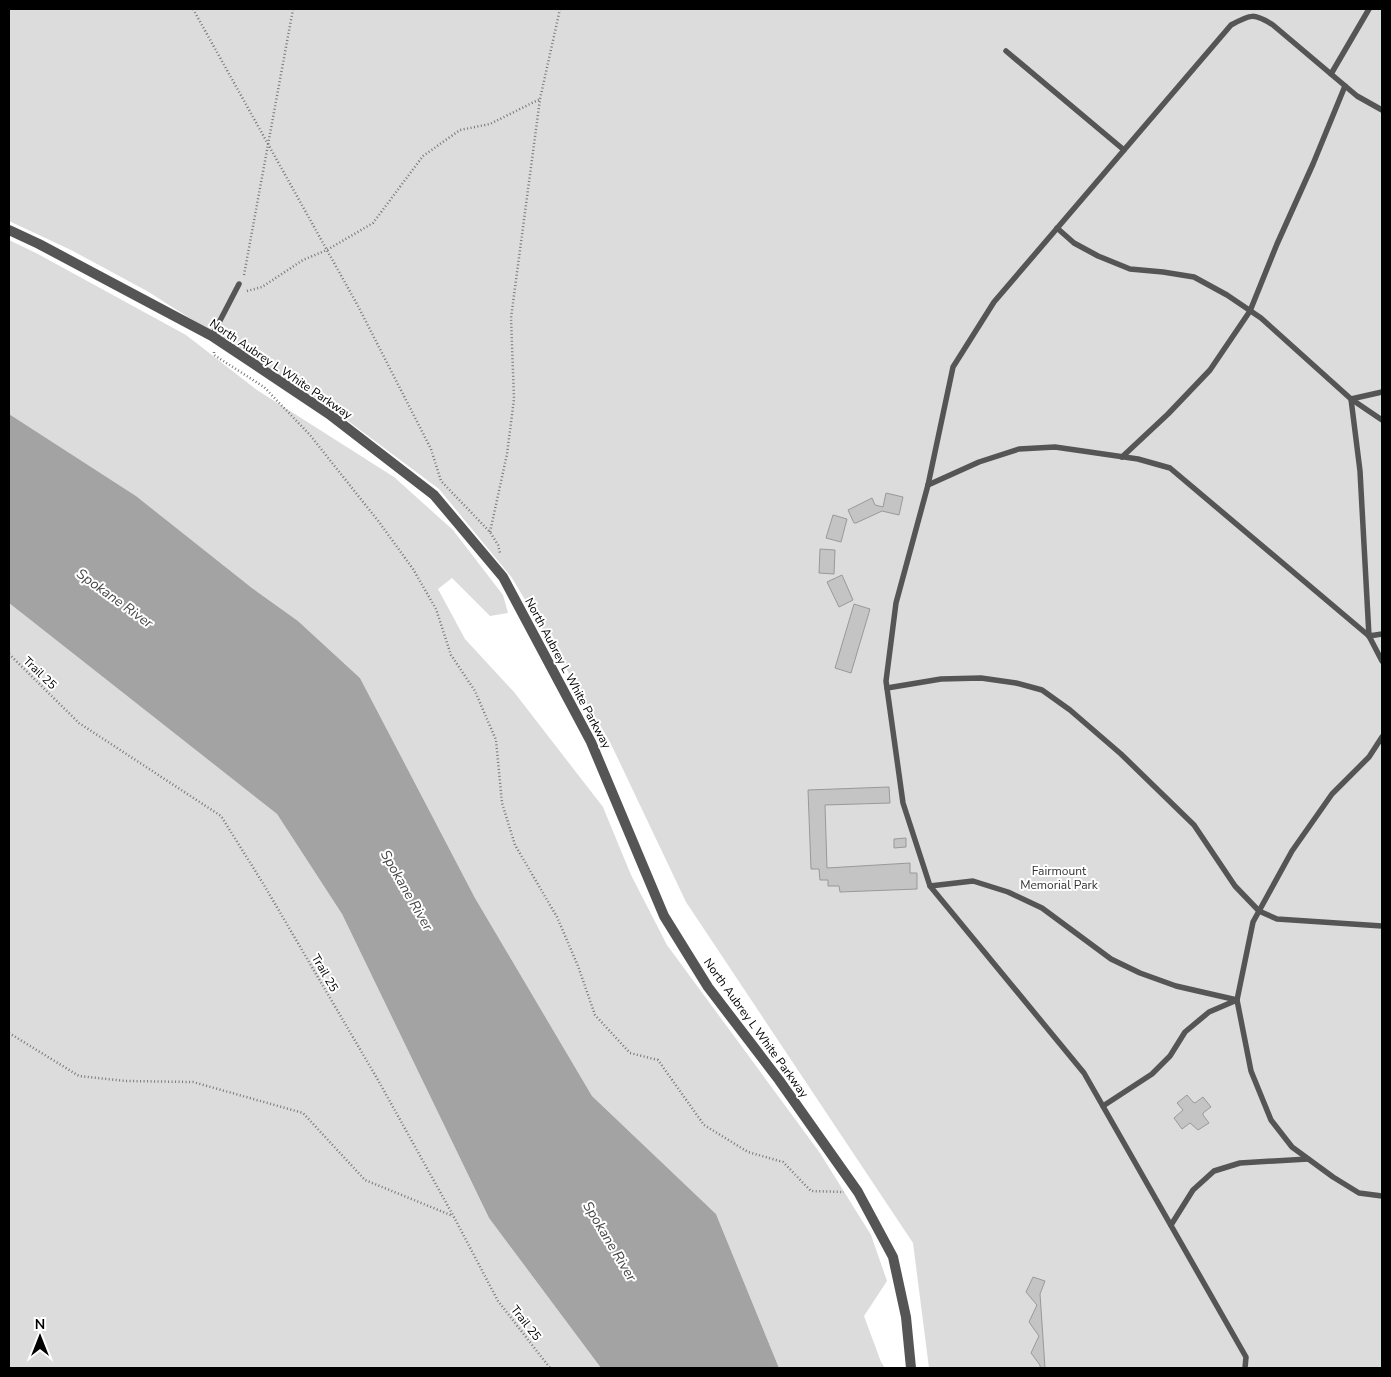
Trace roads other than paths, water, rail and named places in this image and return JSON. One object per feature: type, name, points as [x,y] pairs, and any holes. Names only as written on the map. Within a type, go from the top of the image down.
[{"type":"street","name":"North Aubrey L White Parkway","points":[[9,230],[212,336],[329,414],[434,495],[503,577],[592,742],[664,916],[708,987],[779,1080],[858,1192],[893,1257],[906,1316],[911,1368]]},
{"type":"lane","points":[[1331,74],[1369,9]]},
{"type":"lane","points":[[1245,1368],[1246,1357],[1084,1073],[930,886],[903,803],[886,681],[896,603],[928,485],[954,367],[994,302],[1231,25],[1244,18],[1259,16],[1273,25],[1357,96],[1382,110]]},
{"type":"lane","points":[[1006,51],[1124,150]]},
{"type":"lane","points":[[1122,457],[1168,414],[1210,370],[1250,310],[1276,244],[1346,86]]},
{"type":"lane","points":[[1057,228],[1074,243],[1130,270],[1163,272],[1194,277],[1227,295],[1261,318],[1351,399],[1382,420]]},
{"type":"lane","points":[[212,336],[239,284]]},
{"type":"lane","points":[[1351,399],[1382,392]]},
{"type":"lane","points":[[1351,399],[1360,471],[1369,636]]},
{"type":"lane","points":[[928,485],[979,462],[1019,449],[1055,447],[1138,459],[1170,468],[1369,636],[1382,661]]},
{"type":"lane","points":[[1369,636],[1382,634]]},
{"type":"lane","points":[[888,688],[941,679],[981,678],[1016,683],[1042,690],[1070,710],[1121,754],[1194,825],[1235,886],[1260,911],[1277,919],[1382,926]]},
{"type":"lane","points":[[1382,737],[1369,757],[1332,794],[1292,851],[1253,922],[1237,1000],[1251,1071],[1270,1120],[1292,1147],[1333,1177],[1359,1194],[1382,1196]]},
{"type":"lane","points":[[930,886],[973,881],[1008,892],[1042,908],[1111,959],[1133,970],[1176,986],[1237,1000]]},
{"type":"lane","points":[[1103,1106],[1152,1074],[1170,1056],[1185,1032],[1209,1012],[1237,1000]]},
{"type":"lane","points":[[1171,1225],[1193,1190],[1214,1171],[1240,1163],[1308,1159]]},
{"type":"water","name":"Spokane River","points":[[9,414],[136,496],[252,588],[298,621],[360,678],[475,898],[592,1096],[716,1214],[779,1368],[601,1368],[489,1218],[342,914],[277,814],[9,603]]},
{"type":"park label","name":"Fairmount Memorial Park","points":[[1059,878]]}]
